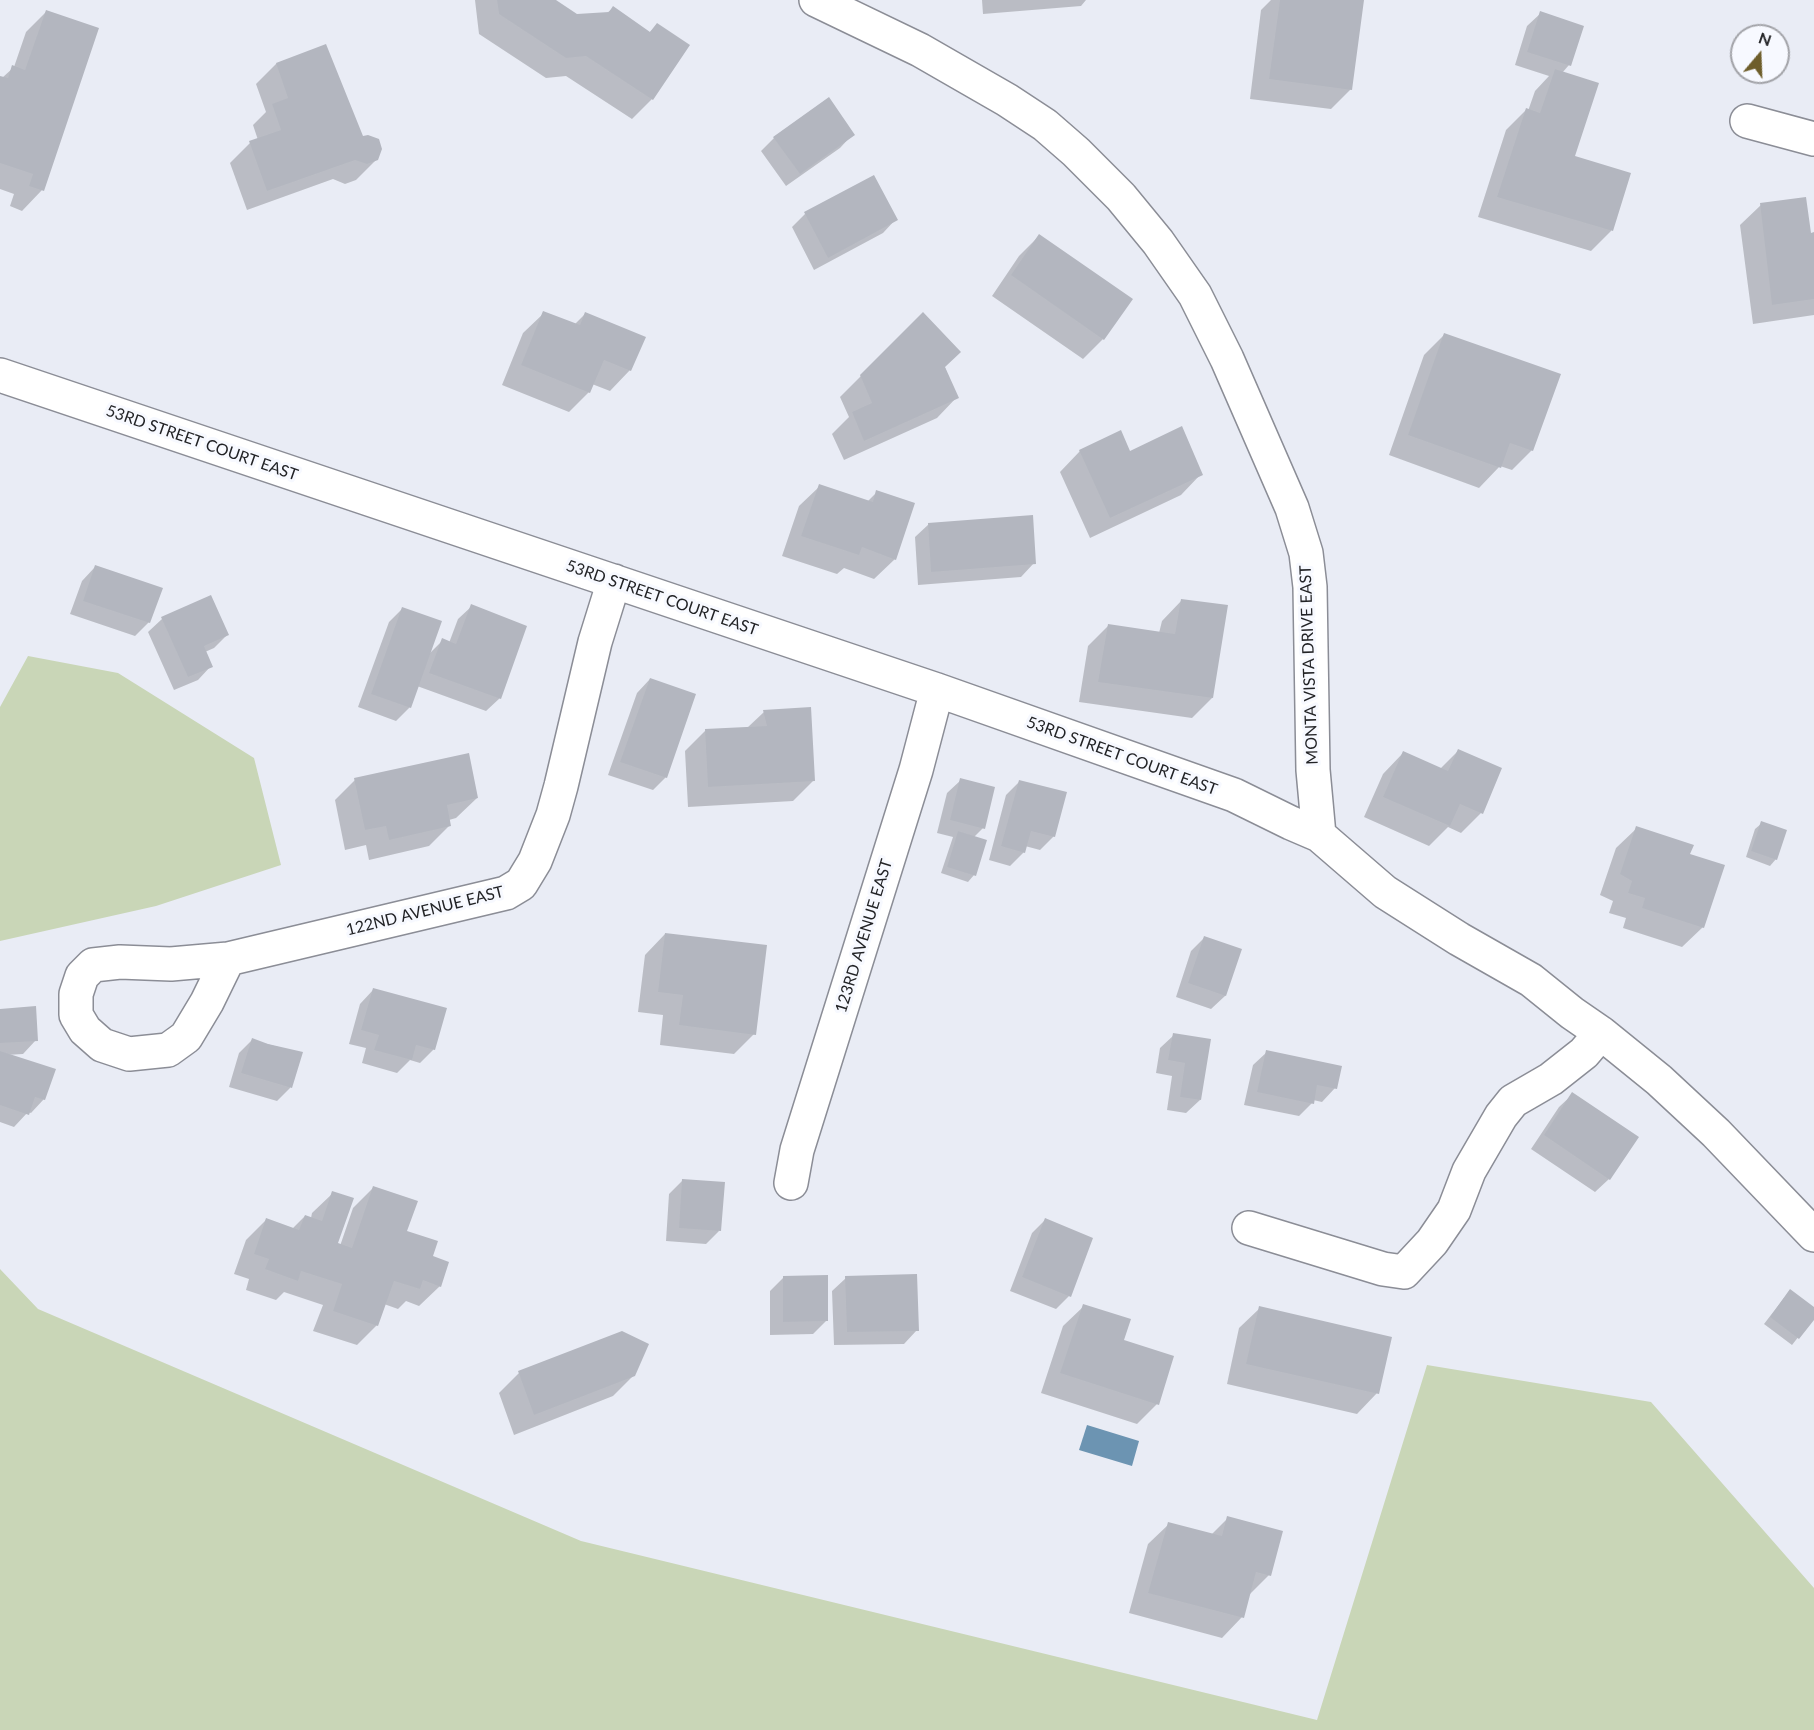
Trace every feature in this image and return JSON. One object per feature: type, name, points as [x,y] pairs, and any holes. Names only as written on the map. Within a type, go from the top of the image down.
[{"type":"street","name":"MONTA VISTA DRIVE EAST","points":[[816,0],[920,50],[1045,124],[1121,197],[1158,242],[1195,295],[1227,359],[1292,508],[1306,553],[1310,587],[1312,770],[1319,835]]},
{"type":"street","points":[[1747,121],[1814,139]]},
{"type":"street","name":"53RD STREET COURT EAST","points":[[0,375],[937,690],[1234,795],[1319,835]]},
{"type":"street","name":"122ND AVENUE EAST","points":[[228,959],[506,893],[521,884],[535,861],[553,816],[595,642],[614,581]]},
{"type":"street","name":"123RD AVENUE EAST","points":[[791,1183],[797,1150],[916,770],[937,690]]},
{"type":"street","points":[[1319,835],[1385,892],[1459,939],[1531,980],[1601,1033],[1659,1080],[1716,1133],[1814,1235]]},
{"type":"street","points":[[1250,1228],[1383,1269],[1404,1272],[1432,1242],[1454,1210],[1469,1171],[1501,1116],[1513,1101],[1551,1079],[1584,1053],[1601,1033]]},
{"type":"green space","points":[[28,656],[118,673],[254,758],[281,865],[156,906],[0,941],[0,707]]},
{"type":"green space","points":[[0,1269],[38,1309],[581,1541],[1317,1720],[1427,1365],[1651,1402],[1814,1588],[1814,1730],[0,1730]]},
{"type":"water","points":[[1087,1425],[1139,1441],[1132,1466],[1079,1450]]},
{"type":"building","points":[[497,0],[556,0],[577,14],[609,12],[613,6],[650,32],[657,23],[690,45],[653,100],[586,56],[566,58],[499,14]]},
{"type":"building","points":[[1280,0],[1364,0],[1352,90],[1269,79]]},
{"type":"building","points":[[46,10],[99,28],[44,191],[29,186],[33,174],[0,163],[0,76],[8,78],[12,65],[25,70]]},
{"type":"building","points":[[1540,11],[1584,26],[1571,66],[1527,52]]},
{"type":"building","points":[[326,44],[363,136],[368,135],[379,139],[382,149],[378,160],[367,164],[355,160],[267,191],[249,141],[281,130],[272,104],[288,98],[276,63]]},
{"type":"building","points":[[1555,69],[1599,83],[1575,156],[1631,173],[1613,231],[1497,197],[1526,108],[1540,113]]},
{"type":"building","points":[[829,97],[855,135],[800,174],[773,137]]},
{"type":"building","points":[[874,175],[898,220],[828,258],[804,212]]},
{"type":"building","points":[[1806,197],[1811,233],[1814,232],[1814,299],[1772,305],[1760,203]]},
{"type":"building","points":[[1039,234],[1133,299],[1104,340],[1011,275]]},
{"type":"building","points":[[543,311],[580,325],[585,312],[646,337],[631,371],[604,360],[590,393],[521,365]]},
{"type":"building","points":[[923,312],[961,352],[945,367],[959,398],[864,441],[852,412],[872,403],[860,375]]},
{"type":"building","points":[[1444,333],[1561,374],[1533,451],[1510,443],[1501,468],[1408,435]]},
{"type":"building","points":[[1182,426],[1203,475],[1110,518],[1079,450],[1121,430],[1130,451]]},
{"type":"building","points":[[819,484],[873,502],[876,490],[915,503],[896,560],[862,547],[859,555],[801,536]]},
{"type":"building","points":[[1033,515],[1036,564],[931,572],[928,523]]},
{"type":"building","points":[[95,565],[163,588],[150,623],[83,601]]},
{"type":"building","points":[[211,595],[229,635],[204,646],[213,667],[188,677],[161,617]]},
{"type":"building","points":[[1181,599],[1228,605],[1213,698],[1098,682],[1108,624],[1175,634]]},
{"type":"building","points":[[471,604],[527,626],[501,699],[429,673],[442,638],[456,644]]},
{"type":"building","points":[[402,607],[442,621],[411,708],[371,694]]},
{"type":"building","points":[[650,678],[696,694],[667,778],[620,762]]},
{"type":"building","points":[[811,707],[815,781],[708,787],[705,729],[767,726],[763,710]]},
{"type":"building","points":[[1458,749],[1502,768],[1483,814],[1460,804],[1450,826],[1383,797],[1403,751],[1448,771]]},
{"type":"building","points":[[469,753],[478,798],[447,805],[451,826],[389,840],[386,826],[365,830],[354,778]]},
{"type":"building","points":[[960,778],[995,787],[985,829],[950,820]]},
{"type":"building","points":[[1019,780],[1067,792],[1055,837],[1031,831],[1025,853],[1001,846]]},
{"type":"building","points":[[1761,821],[1787,830],[1777,860],[1751,851]]},
{"type":"building","points":[[1636,826],[1694,845],[1690,854],[1725,865],[1704,928],[1642,908],[1645,898],[1628,893],[1632,881],[1620,874]]},
{"type":"building","points":[[958,831],[987,840],[976,876],[947,867]]},
{"type":"building","points":[[665,933],[767,945],[756,1035],[679,1025],[683,995],[658,992]]},
{"type":"building","points":[[1204,936],[1242,949],[1226,996],[1188,983]]},
{"type":"building","points":[[373,988],[447,1008],[435,1050],[416,1045],[412,1060],[374,1050],[379,1035],[361,1030]]},
{"type":"building","points":[[36,1006],[38,1041],[0,1043],[0,1009]]},
{"type":"building","points":[[1173,1033],[1211,1039],[1201,1100],[1180,1097],[1185,1063],[1168,1060]]},
{"type":"building","points":[[252,1038],[303,1052],[292,1088],[241,1073]]},
{"type":"building","points":[[1266,1050],[1342,1066],[1337,1089],[1317,1085],[1314,1104],[1257,1092]]},
{"type":"building","points":[[0,1051],[56,1069],[45,1100],[35,1097],[29,1115],[0,1105]]},
{"type":"building","points":[[1572,1092],[1639,1137],[1610,1180],[1544,1135]]},
{"type":"building","points":[[682,1179],[725,1182],[721,1231],[679,1228]]},
{"type":"building","points":[[373,1186],[418,1201],[407,1231],[438,1241],[433,1256],[449,1262],[441,1287],[423,1280],[420,1289],[394,1281],[378,1326],[333,1311],[342,1284],[301,1271],[298,1281],[265,1269],[269,1259],[254,1254],[266,1218],[299,1230],[305,1215],[322,1221],[332,1191],[354,1198],[338,1243],[352,1248]]},
{"type":"building","points":[[1045,1218],[1093,1238],[1071,1297],[1022,1277]]},
{"type":"building","points":[[917,1274],[919,1331],[847,1332],[845,1276]]},
{"type":"building","points":[[828,1275],[828,1321],[783,1322],[783,1276]]},
{"type":"building","points":[[1790,1289],[1814,1307],[1814,1320],[1799,1339],[1770,1317]]},
{"type":"building","points":[[1083,1304],[1131,1319],[1124,1340],[1174,1356],[1159,1405],[1060,1373]]},
{"type":"building","points":[[1259,1306],[1392,1337],[1379,1394],[1246,1364]]},
{"type":"building","points":[[622,1331],[649,1344],[635,1376],[534,1415],[518,1371]]},
{"type":"building","points":[[1227,1516],[1283,1531],[1271,1576],[1256,1572],[1244,1618],[1148,1593],[1168,1522],[1222,1536]]}]
